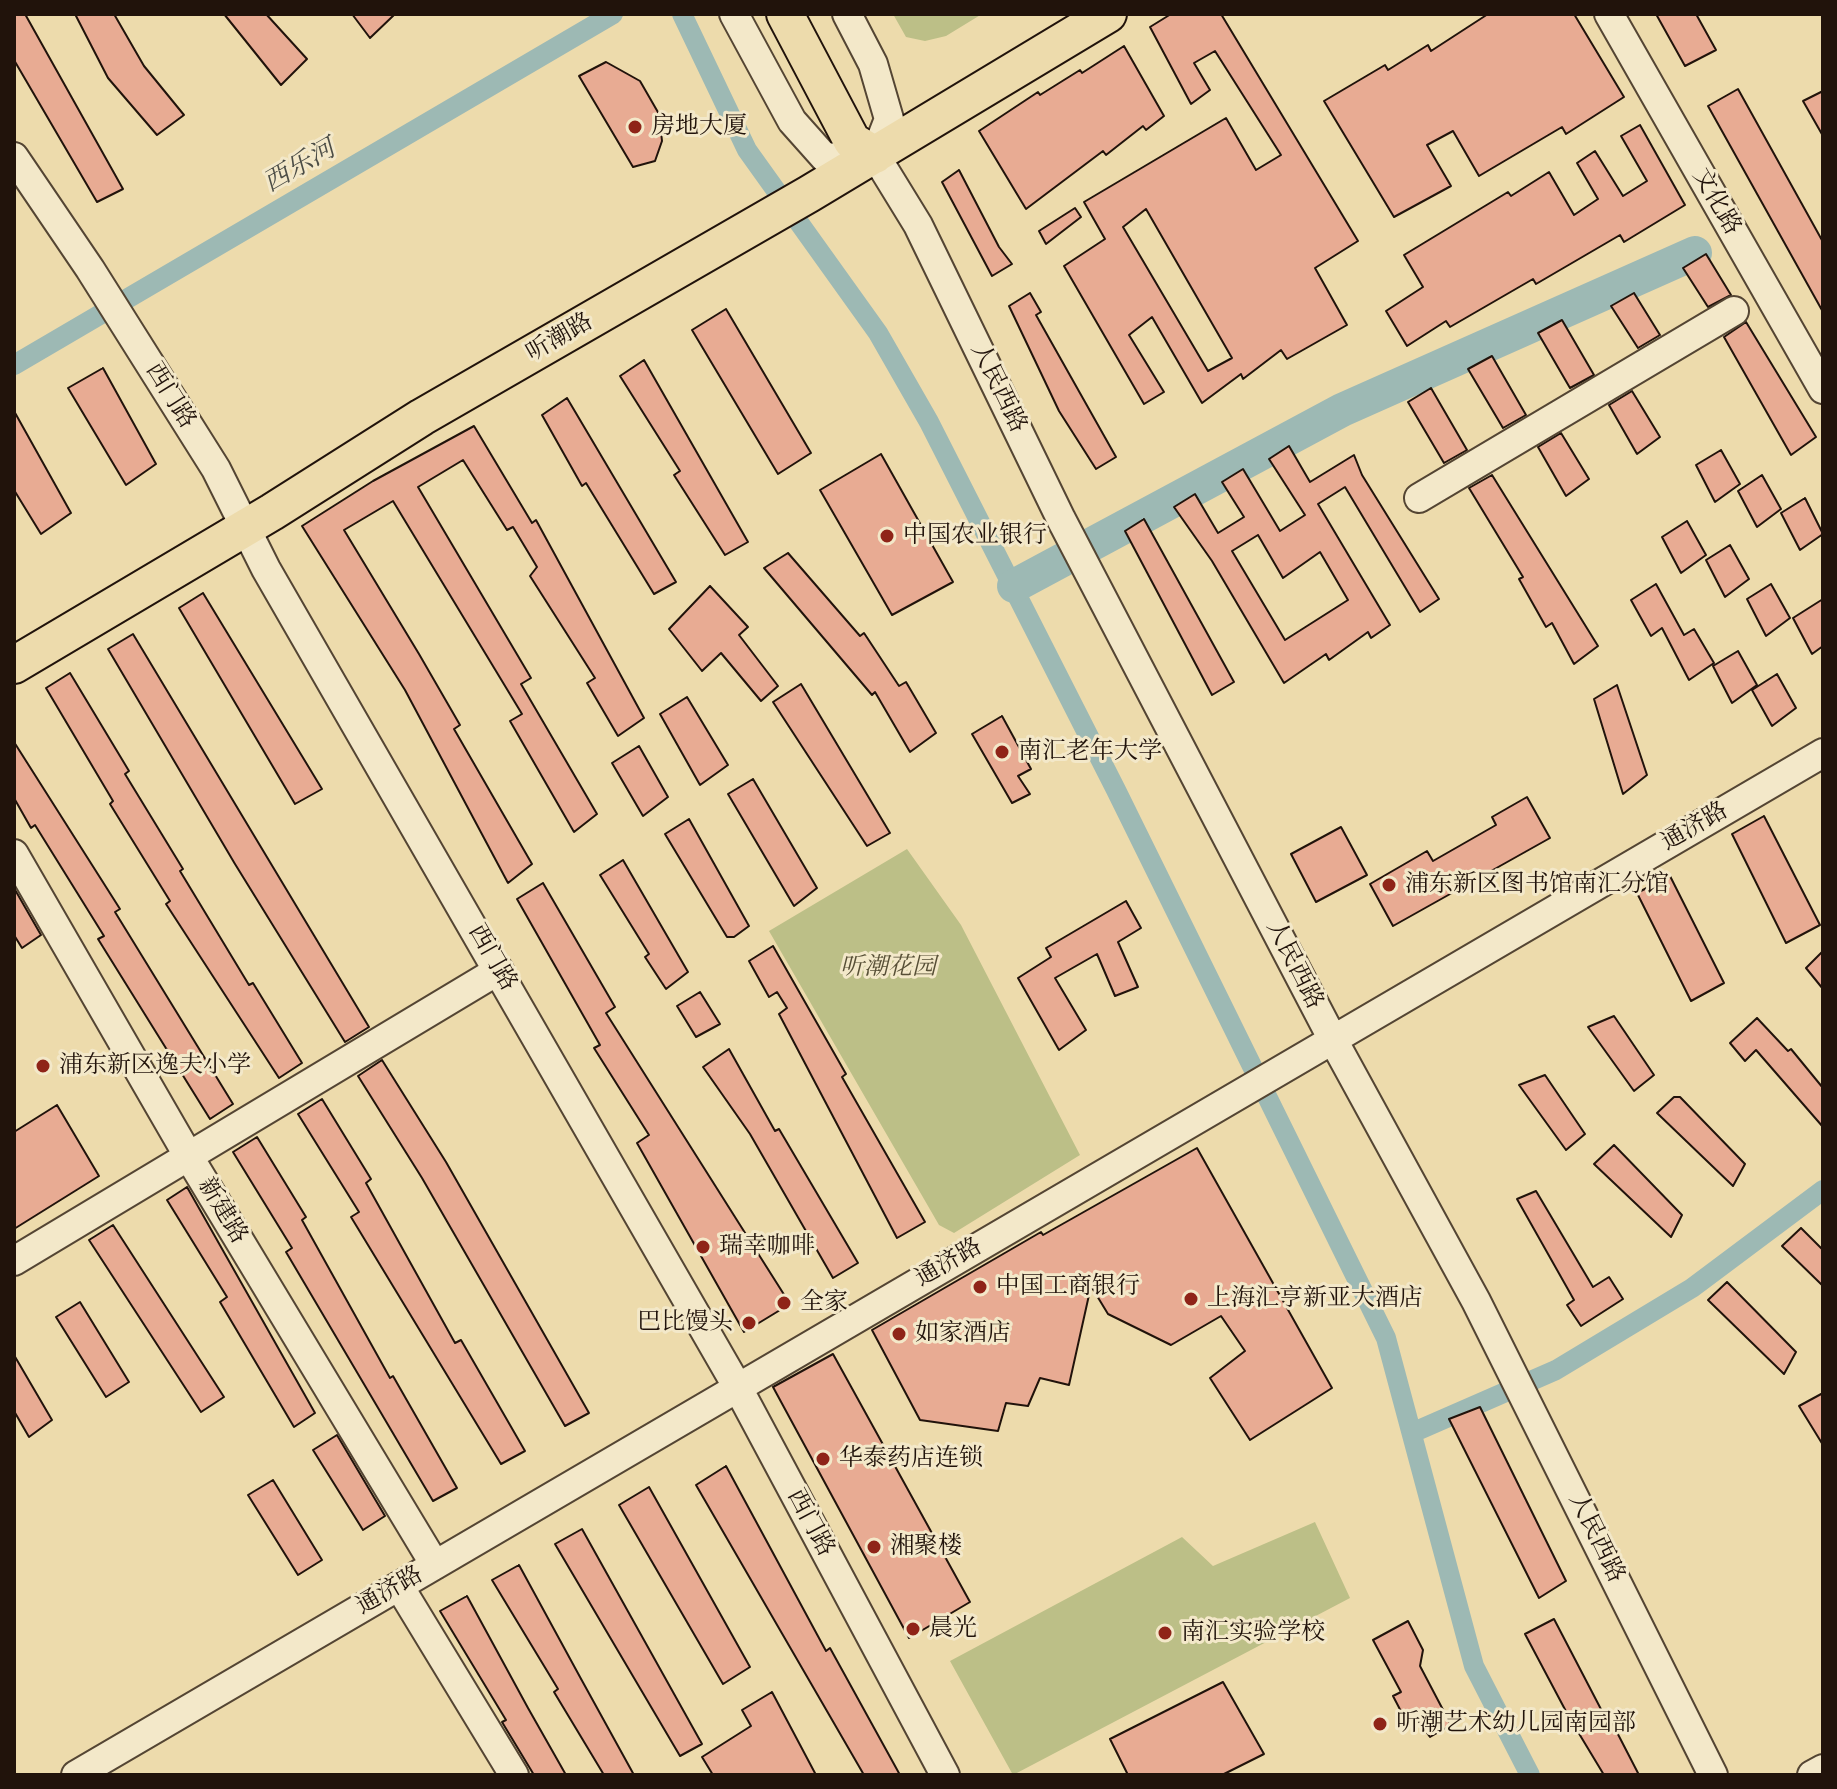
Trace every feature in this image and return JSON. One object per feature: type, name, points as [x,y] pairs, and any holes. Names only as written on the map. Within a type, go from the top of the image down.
[{"type":"main road","name":"人民西路","points":[[785,14],[862,140]]},
{"type":"main road","name":"人民西路","points":[[810,14],[862,140]]},
{"type":"main road","name":"听潮路","points":[[14,665],[239,518],[791,191],[862,140],[1065,14]]},
{"type":"main road","name":"听潮路","points":[[791,191],[862,140],[1108,14]]},
{"type":"main road","name":"听潮路","points":[[14,638],[239,518]]},
{"type":"street","name":"人民西路","points":[[734,14],[792,121],[862,140],[918,225],[1062,520],[1332,1038],[1488,1327],[1713,1775]]},
{"type":"street","name":"人民西路","points":[[847,14],[873,64],[862,140]]},
{"type":"street","name":"文化路","points":[[1609,14],[1823,389]]},
{"type":"street","name":"西门路","points":[[14,157],[90,269],[216,469],[239,518],[738,1388],[945,1775]]},
{"type":"street","points":[[1419,498],[1734,311]]},
{"type":"street","name":"通济路","points":[[76,1775],[1823,753]]},
{"type":"street","name":"新建路","points":[[14,854],[189,1157],[435,1565]]},
{"type":"street","points":[[14,1261],[499,970]]},
{"type":"street","points":[[399,1586],[514,1775]]},
{"type":"street","points":[[1812,1775],[1823,1769]]},
{"type":"green space","points":[[893,14],[982,14],[946,36],[925,41],[906,37]]},
{"type":"green space","name":"听潮花园","points":[[907,849],[961,925],[1080,1155],[954,1233],[939,1225],[769,931]]},
{"type":"green space","points":[[1315,1522],[1350,1598],[1013,1775],[950,1661],[1182,1537],[1213,1566]]},
{"type":"building","points":[[14,14],[25,14],[123,189],[97,202],[14,60]]},
{"type":"building","points":[[75,14],[114,14],[144,66],[184,115],[157,135],[108,78]]},
{"type":"building","points":[[224,14],[266,14],[307,59],[281,85]]},
{"type":"building","points":[[352,14],[395,14],[370,38]]},
{"type":"building","points":[[1171,14],[1221,14],[1358,241],[1315,268],[1347,325],[1287,359],[1281,350],[1243,379],[1241,374],[1202,403],[1152,317],[1129,335],[1164,392],[1144,404],[1064,266],[1105,239],[1084,202],[1226,118],[1256,170],[1281,155],[1215,51],[1194,63],[1210,90],[1191,104],[1150,27]],"holes":[[[1146,209],[1232,358],[1208,371],[1123,227]]]},
{"type":"building","points":[[1488,14],[1574,14],[1624,97],[1566,134],[1562,127],[1479,176],[1453,131],[1427,145],[1451,186],[1394,217],[1324,101],[1385,65],[1388,70],[1428,45],[1431,51]]},
{"type":"building","points":[[1656,14],[1696,14],[1716,50],[1685,66]]},
{"type":"building","points":[[1124,46],[1164,116],[1146,130],[1143,126],[1106,155],[1103,151],[1026,209],[979,131],[1038,92],[1040,95],[1080,70],[1082,73]]},
{"type":"building","name":"房地大厦","points":[[606,62],[640,81],[659,114],[662,141],[655,161],[633,167],[579,76]]},
{"type":"building","points":[[1738,89],[1823,242],[1823,312],[1708,106]]},
{"type":"building","points":[[1823,91],[1823,136],[1803,101]]},
{"type":"building","points":[[1640,125],[1685,205],[1624,242],[1620,235],[1536,284],[1533,279],[1450,327],[1446,321],[1407,346],[1386,311],[1423,287],[1404,255],[1508,192],[1511,196],[1549,172],[1574,215],[1598,199],[1577,163],[1595,151],[1623,196],[1647,181],[1621,136]]},
{"type":"building","points":[[959,170],[999,247],[1012,264],[992,276],[942,182]]},
{"type":"building","points":[[1075,208],[1081,217],[1046,244],[1039,231]]},
{"type":"building","points":[[1706,254],[1731,295],[1708,307],[1683,268]]},
{"type":"building","points":[[1030,293],[1041,312],[1036,315],[1116,457],[1096,469],[1059,411],[1009,306]]},
{"type":"building","points":[[1634,293],[1660,335],[1638,348],[1611,306]]},
{"type":"building","points":[[726,309],[811,453],[778,474],[692,330]]},
{"type":"building","points":[[1562,320],[1594,375],[1570,388],[1538,333]]},
{"type":"building","points":[[1746,322],[1816,437],[1791,455],[1724,337]]},
{"type":"building","points":[[1492,356],[1526,415],[1503,428],[1468,369]]},
{"type":"building","points":[[644,360],[748,542],[725,555],[674,475],[680,471],[620,376]]},
{"type":"building","points":[[103,368],[156,464],[126,485],[68,388]]},
{"type":"building","points":[[1431,388],[1467,450],[1444,463],[1408,402]]},
{"type":"building","points":[[1632,391],[1660,437],[1637,454],[1609,405]]},
{"type":"building","points":[[567,398],[676,582],[654,594],[586,483],[582,486],[542,415]]},
{"type":"building","points":[[14,411],[71,513],[41,534],[14,490]]},
{"type":"building","points":[[474,426],[532,523],[536,520],[644,718],[618,736],[587,683],[595,678],[530,576],[537,567],[513,527],[507,530],[463,460],[418,487],[531,678],[521,684],[597,814],[574,832],[510,721],[522,714],[393,501],[344,530],[460,725],[454,729],[532,864],[508,883],[405,690],[302,526],[373,481]]},
{"type":"building","points":[[1561,433],[1589,479],[1566,496],[1538,447]]},
{"type":"building","points":[[1289,446],[1310,482],[1354,455],[1362,475],[1439,599],[1420,612],[1345,487],[1318,504],[1390,625],[1371,638],[1368,632],[1329,660],[1326,654],[1284,683],[1212,561],[1174,507],[1195,494],[1218,533],[1244,517],[1222,482],[1243,469],[1280,531],[1305,515],[1269,459]],"holes":[[[1258,535],[1283,578],[1320,552],[1348,600],[1285,640],[1232,551]]]},
{"type":"building","points":[[1721,450],[1740,484],[1715,502],[1696,465]]},
{"type":"building","name":"中国农业银行","points":[[881,454],[953,582],[892,615],[820,490]]},
{"type":"building","points":[[1492,475],[1598,646],[1574,664],[1552,623],[1546,627],[1519,579],[1523,577],[1469,488]]},
{"type":"building","points":[[1762,475],[1781,509],[1757,527],[1738,491]]},
{"type":"building","points":[[1805,498],[1823,534],[1800,550],[1781,513]]},
{"type":"building","points":[[1144,519],[1234,682],[1212,695],[1125,531]]},
{"type":"building","points":[[1687,521],[1706,555],[1681,573],[1662,537]]},
{"type":"building","points":[[1730,545],[1749,579],[1725,597],[1706,560]]},
{"type":"building","points":[[788,553],[860,636],[864,633],[899,686],[906,682],[936,733],[910,752],[875,692],[872,695],[764,568]]},
{"type":"building","points":[[1656,584],[1684,635],[1694,629],[1714,663],[1689,680],[1662,628],[1651,636],[1631,600]]},
{"type":"building","points":[[1771,584],[1790,618],[1766,636],[1747,599]]},
{"type":"building","points":[[710,586],[748,627],[739,635],[778,686],[761,701],[721,653],[702,671],[669,629]]},
{"type":"building","points":[[203,593],[322,789],[295,804],[179,608]]},
{"type":"building","points":[[1823,599],[1823,646],[1812,654],[1793,618]]},
{"type":"building","points":[[133,634],[369,1027],[345,1042],[108,649]]},
{"type":"building","points":[[1738,651],[1757,685],[1732,703],[1713,666]]},
{"type":"building","points":[[70,673],[129,771],[125,774],[183,869],[180,871],[249,985],[253,983],[302,1063],[279,1078],[166,904],[170,901],[110,804],[113,801],[46,688]]},
{"type":"building","points":[[1777,674],[1796,708],[1772,726],[1752,690]]},
{"type":"building","points":[[801,684],[890,833],[867,846],[773,702]]},
{"type":"building","points":[[1617,685],[1647,775],[1623,794],[1594,699]]},
{"type":"building","points":[[687,697],[728,765],[700,785],[660,714]]},
{"type":"building","name":"南汇老年大学","points":[[1002,716],[1031,769],[1018,776],[1030,794],[1012,803],[972,734]]},
{"type":"building","points":[[14,742],[120,909],[115,912],[233,1104],[210,1119],[98,939],[104,936],[35,825],[31,828],[14,798]]},
{"type":"building","points":[[639,746],[668,797],[643,816],[612,763]]},
{"type":"building","points":[[753,779],[817,888],[794,906],[728,794]]},
{"type":"building","points":[[1527,797],[1550,838],[1393,926],[1370,884],[1427,851],[1433,861],[1496,825],[1492,817]]},
{"type":"building","points":[[1764,816],[1820,925],[1786,943],[1732,834]]},
{"type":"building","points":[[689,819],[749,926],[734,937],[727,937],[665,834]]},
{"type":"building","points":[[1341,827],[1367,875],[1316,902],[1291,854]]},
{"type":"building","points":[[623,860],[688,972],[666,989],[645,957],[649,954],[600,875]]},
{"type":"building","points":[[1670,876],[1724,983],[1691,1001],[1637,893]]},
{"type":"building","points":[[543,883],[615,1007],[606,1013],[790,1304],[744,1332],[637,1143],[649,1135],[594,1048],[600,1045],[517,899]]},
{"type":"building","points":[[14,888],[41,935],[22,948],[14,935]]},
{"type":"building","points":[[1126,901],[1141,928],[1118,942],[1138,987],[1115,996],[1097,954],[1055,978],[1086,1030],[1059,1050],[1018,978],[1051,957],[1046,948]]},
{"type":"building","points":[[773,946],[846,1074],[842,1077],[925,1222],[897,1238],[779,1014],[787,1008],[777,992],[769,997],[749,961]]},
{"type":"building","points":[[1823,951],[1823,989],[1806,968]]},
{"type":"building","points":[[700,992],[720,1024],[696,1037],[677,1006]]},
{"type":"building","points":[[1614,1016],[1654,1075],[1634,1091],[1588,1027]]},
{"type":"building","points":[[1757,1018],[1788,1051],[1791,1049],[1823,1088],[1823,1127],[1756,1050],[1745,1061],[1730,1043]]},
{"type":"building","points":[[729,1049],[775,1131],[779,1129],[858,1263],[833,1278],[750,1134],[703,1067]]},
{"type":"building","points":[[382,1060],[446,1162],[589,1413],[565,1426],[422,1178],[358,1076]]},
{"type":"building","points":[[1545,1075],[1585,1134],[1566,1150],[1519,1085]]},
{"type":"building","points":[[1674,1097],[1680,1097],[1745,1164],[1733,1186],[1657,1113]]},
{"type":"building","points":[[322,1099],[371,1179],[366,1183],[455,1343],[461,1340],[525,1451],[501,1464],[351,1217],[359,1212],[298,1114]]},
{"type":"building","points":[[57,1105],[99,1176],[14,1229],[14,1132]]},
{"type":"building","points":[[257,1137],[306,1217],[302,1220],[390,1378],[393,1376],[457,1488],[433,1501],[286,1252],[292,1248],[233,1152]]},
{"type":"building","points":[[1614,1145],[1682,1215],[1671,1237],[1594,1164]]},
{"type":"building","points":[[1197,1148],[1332,1388],[1250,1440],[1210,1378],[1245,1351],[1221,1316],[1171,1345],[1108,1314],[1091,1286],[1069,1385],[1040,1378],[1028,1406],[1006,1403],[998,1431],[920,1420],[872,1330],[1041,1232],[1043,1235]]},
{"type":"building","points":[[187,1187],[315,1413],[294,1427],[220,1302],[227,1297],[167,1200]]},
{"type":"building","points":[[1536,1191],[1593,1287],[1609,1277],[1623,1299],[1581,1326],[1567,1305],[1574,1300],[1517,1199]]},
{"type":"building","points":[[113,1225],[224,1397],[201,1412],[89,1240]]},
{"type":"building","points":[[1801,1228],[1823,1250],[1823,1286],[1782,1246]]},
{"type":"building","points":[[1727,1282],[1796,1352],[1784,1374],[1708,1300]]},
{"type":"building","points":[[80,1302],[129,1382],[106,1397],[56,1317]]},
{"type":"building","points":[[833,1354],[970,1602],[909,1638],[773,1387]]},
{"type":"building","points":[[14,1355],[52,1420],[29,1437],[14,1411]]},
{"type":"building","points":[[1823,1393],[1823,1445],[1799,1406]]},
{"type":"building","points":[[1480,1407],[1566,1581],[1539,1598],[1449,1419]]},
{"type":"building","points":[[337,1435],[385,1516],[363,1530],[313,1450]]},
{"type":"building","points":[[726,1466],[826,1651],[830,1648],[900,1775],[864,1775],[696,1485]]},
{"type":"building","points":[[273,1480],[322,1560],[298,1575],[248,1495]]},
{"type":"building","points":[[649,1487],[750,1667],[723,1684],[619,1505]]},
{"type":"building","points":[[582,1529],[702,1744],[680,1756],[555,1544]]},
{"type":"building","points":[[519,1565],[634,1775],[604,1775],[554,1692],[558,1689],[492,1580]]},
{"type":"building","points":[[467,1596],[566,1775],[534,1775],[502,1722],[506,1720],[440,1611]]},
{"type":"building","points":[[1554,1619],[1639,1775],[1604,1775],[1569,1717],[1525,1634]]},
{"type":"building","points":[[1408,1621],[1423,1650],[1420,1666],[1451,1725],[1430,1737],[1413,1714],[1405,1719],[1393,1696],[1401,1692],[1373,1640]]},
{"type":"building","points":[[1223,1682],[1264,1754],[1222,1775],[1128,1775],[1110,1739]]},
{"type":"building","points":[[772,1692],[816,1775],[713,1775],[702,1757],[751,1726],[742,1710]]},
{"type":"waterway","name":"西乐河","points":[[14,365],[613,14]]},
{"type":"waterway","points":[[682,14],[747,150],[878,333],[929,422],[1116,790],[1386,1338],[1474,1666],[1530,1775]]},
{"type":"waterway","points":[[1014,586],[1342,410],[1695,253]]},
{"type":"waterway","points":[[1414,1432],[1556,1370],[1692,1288],[1823,1190]]},
{"type":"place","name":"房地大厦","points":[[635,127]]},
{"type":"place","name":"中国农业银行","points":[[887,536]]},
{"type":"place","name":"南汇老年大学","points":[[1002,752]]},
{"type":"place","name":"浦东新区图书馆南汇分馆","points":[[1389,885]]},
{"type":"place","name":"浦东新区逸夫小学","points":[[43,1066]]},
{"type":"place","name":"瑞幸咖啡","points":[[703,1247]]},
{"type":"place","name":"中国工商银行","points":[[980,1287]]},
{"type":"place","name":"上海汇亨新亚大酒店","points":[[1191,1299]]},
{"type":"place","name":"全家","points":[[784,1303]]},
{"type":"place","name":"巴比馒头","points":[[749,1323]]},
{"type":"place","name":"如家酒店","points":[[899,1334]]},
{"type":"place","name":"华泰药店连锁","points":[[823,1459]]},
{"type":"place","name":"湘聚楼","points":[[874,1547]]},
{"type":"place","name":"晨光","points":[[913,1629]]},
{"type":"place","name":"南汇实验学校","points":[[1165,1633]]},
{"type":"place","name":"听潮艺术幼儿园南园部","points":[[1380,1724]]}]
